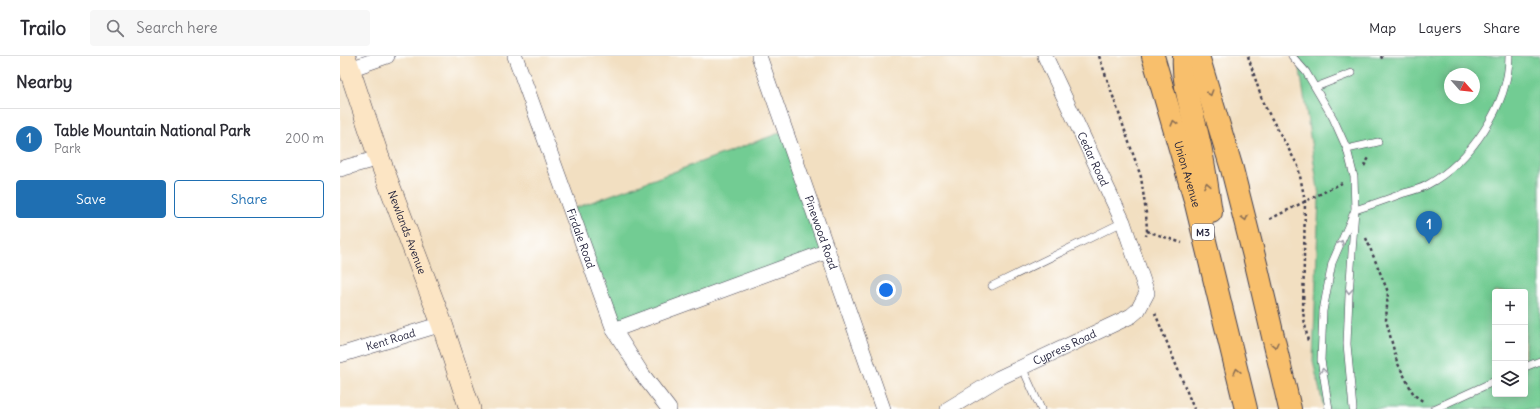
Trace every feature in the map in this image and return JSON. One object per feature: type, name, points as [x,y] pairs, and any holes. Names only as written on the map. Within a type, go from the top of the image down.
[{"type":"highway","name":"Union Avenue","points":[[1153,56],[1193,192],[1246,409]]},
{"type":"highway","points":[[1184,56],[1184,80],[1199,139],[1220,266],[1222,307]]},
{"type":"highway","points":[[1198,56],[1232,169],[1290,409]]},
{"type":"main road","name":"Newlands Avenue","points":[[348,63],[379,158],[442,324],[470,409]]},
{"type":"street","points":[[348,63],[387,56]]},
{"type":"street","name":"Firdale Road","points":[[515,56],[614,330],[642,374],[669,409]]},
{"type":"street","name":"Pinewood Road","points":[[759,56],[883,409]]},
{"type":"street","name":"Cedar Road","points":[[1045,56],[1123,222],[1138,264]]},
{"type":"street","points":[[340,169],[379,158]]},
{"type":"street","points":[[614,330],[828,251]]},
{"type":"street","points":[[1138,264],[1147,293]]},
{"type":"street","name":"Cypress Road","points":[[948,409],[999,378],[1131,316],[1143,303],[1147,293]]},
{"type":"street","name":"Kent Road","points":[[340,355],[442,324]]},
{"type":"lane","points":[[1292,56],[1306,72],[1316,87],[1333,118],[1347,149],[1354,177],[1355,210],[1348,295],[1347,344],[1353,409]]},
{"type":"lane","points":[[1329,409],[1321,360],[1323,311],[1332,263],[1355,210],[1426,186],[1441,176],[1458,161],[1476,141],[1492,117],[1501,99],[1507,82],[1509,56]]},
{"type":"lane","points":[[1316,87],[1352,73]]},
{"type":"lane","points":[[1347,149],[1378,142]]},
{"type":"lane","points":[[992,286],[1123,222]]},
{"type":"lane","points":[[1528,367],[1540,361]]},
{"type":"lane","points":[[1022,367],[1041,409]]},
{"type":"lane","points":[[1434,409],[1492,382]]},
{"type":"path","points":[[1099,56],[1141,177],[1147,231],[1138,264]]},
{"type":"path","points":[[1248,56],[1263,103],[1298,166],[1305,201],[1303,312],[1309,348]]},
{"type":"path","points":[[1381,56],[1383,61]]},
{"type":"path","points":[[1270,219],[1305,201]]},
{"type":"path","points":[[1355,210],[1388,292],[1386,320],[1396,362],[1414,395],[1426,404]]},
{"type":"path","points":[[1123,222],[1182,243]]},
{"type":"path","points":[[1147,293],[1194,409]]},
{"type":"green space","points":[[1298,56],[1540,56],[1540,409],[1324,409],[1313,361],[1319,196]]},
{"type":"green space","points":[[785,131],[828,251],[614,330],[570,210]]},
{"type":"place","name":"Table Mountain National Park","points":[[1429,244]]}]
